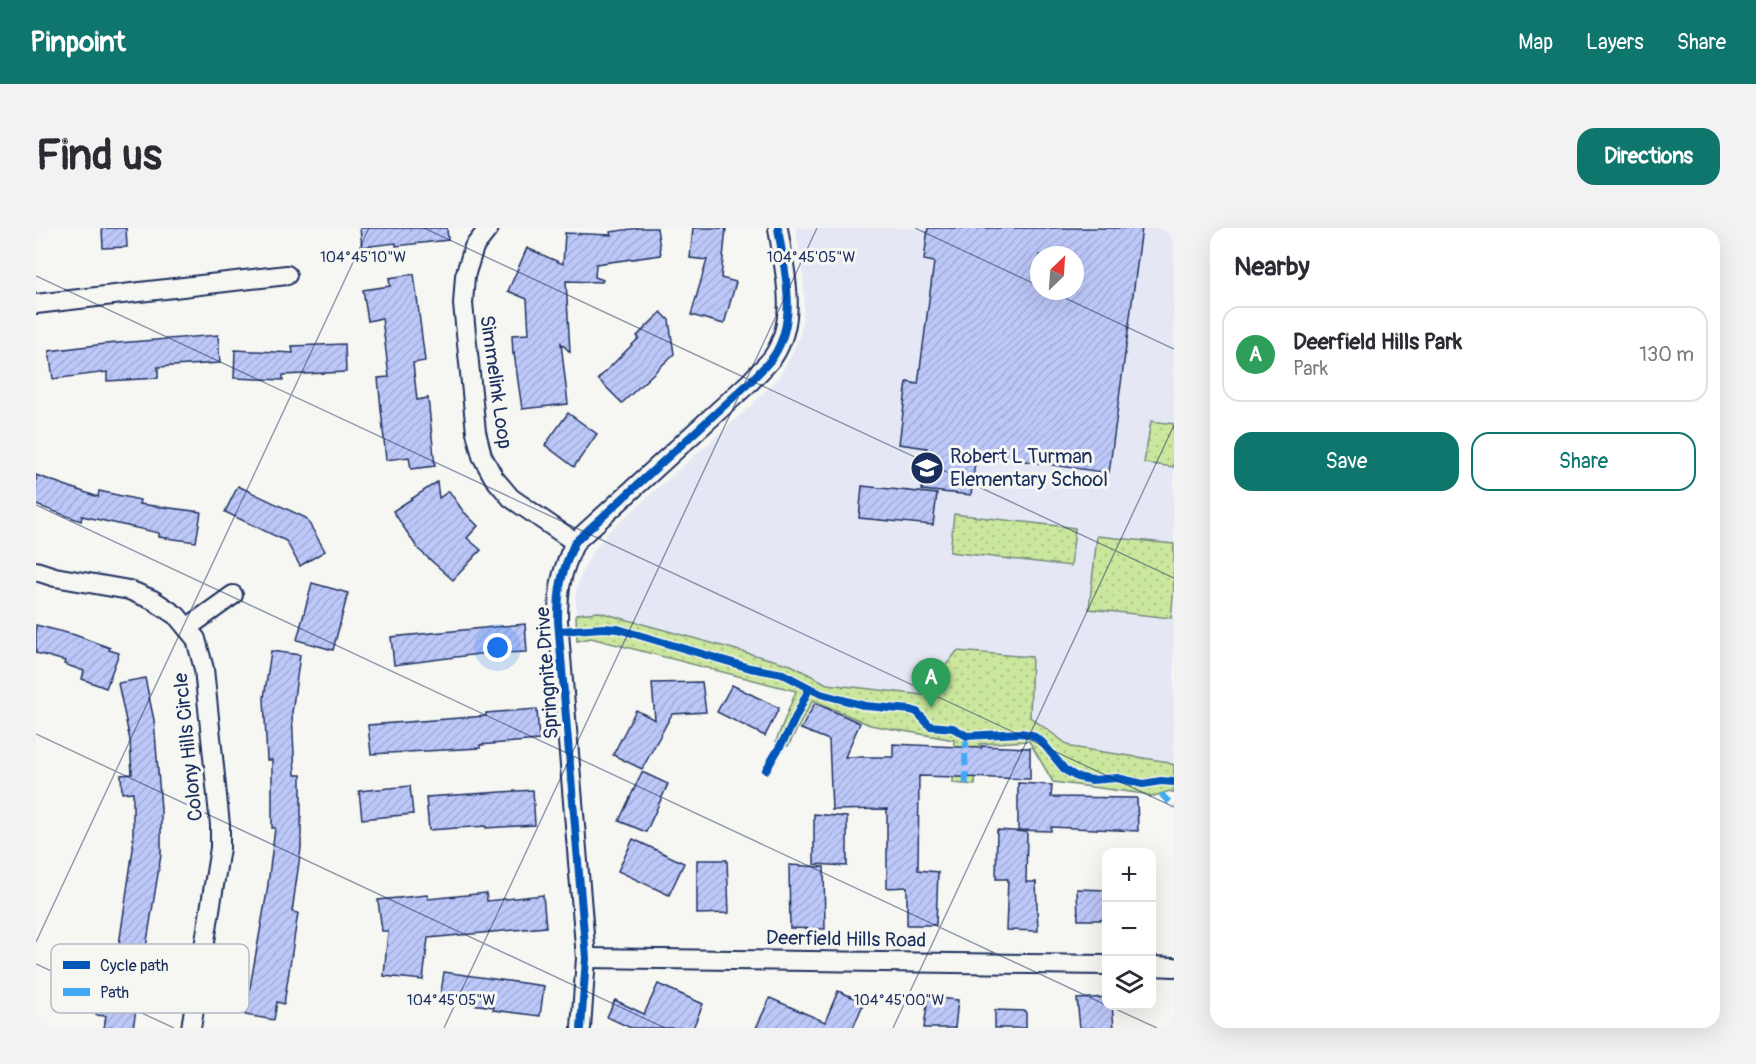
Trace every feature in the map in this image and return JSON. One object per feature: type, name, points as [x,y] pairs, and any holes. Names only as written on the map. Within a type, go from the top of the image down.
[{"type":"street","name":"Simmelink Loop","points":[[489,228],[474,247],[465,276],[463,304],[476,432],[482,456],[494,478],[511,498],[575,542]]},
{"type":"street","name":"Springnite Drive","points":[[581,1028],[586,958],[558,621],[558,595],[563,569],[575,542],[751,381],[773,357],[782,340],[787,323],[789,297],[778,228]]},
{"type":"street","points":[[36,304],[287,275]]},
{"type":"street","name":"Colony Hills Circle","points":[[36,572],[129,590],[153,600],[177,616],[196,639],[204,669],[220,825],[220,848],[205,944]]},
{"type":"street","points":[[187,628],[233,596]]},
{"type":"street","name":"Deerfield Hills Road","points":[[586,958],[1102,965]]},
{"type":"street","points":[[1156,966],[1174,967]]},
{"type":"street","name":"Colony Hills Circle","points":[[191,1028],[193,1013]]},
{"type":"shaded area","name":"Robert L Turman Elementary School","points":[[796,228],[1174,228],[1174,765],[1163,761],[1071,747],[1030,717],[1032,657],[957,651],[924,695],[827,684],[791,665],[599,612],[576,614],[576,590],[583,570],[594,550],[607,533],[754,403],[778,378],[800,335],[804,309],[804,284]]},
{"type":"green space","points":[[1151,421],[1174,424],[1174,467],[1144,463]]},
{"type":"green space","points":[[954,514],[1075,528],[1071,566],[950,552]]},
{"type":"green space","points":[[1097,536],[1174,544],[1171,618],[1089,609]]},
{"type":"green space","points":[[599,612],[791,665],[827,684],[923,695],[957,651],[1032,657],[1030,717],[1071,747],[1163,761],[1174,765],[1174,793],[1170,791],[1151,797],[1145,794],[1053,782],[1029,741],[979,744],[975,785],[953,783],[954,740],[870,725],[813,700],[788,746],[776,741],[796,691],[591,638],[577,641],[576,614]]},
{"type":"building","points":[[102,228],[126,228],[127,247],[103,248]]},
{"type":"building","points":[[360,228],[447,228],[448,240],[362,247]]},
{"type":"building","points":[[657,228],[661,255],[596,264],[595,277],[603,280],[602,282],[566,281],[570,352],[561,343],[568,404],[522,409],[512,335],[529,334],[527,299],[508,291],[527,248],[563,264],[565,233],[611,235],[610,232]]},
{"type":"building","points":[[693,228],[726,228],[721,278],[736,282],[724,324],[691,315],[707,260],[690,258]]},
{"type":"building","points":[[928,228],[1142,228],[1109,473],[976,454],[971,495],[922,490],[927,448],[899,444],[907,382],[918,384],[934,262],[924,260]]},
{"type":"building","points":[[414,274],[425,361],[413,363],[417,400],[428,398],[435,466],[411,469],[409,457],[386,460],[378,378],[389,377],[382,318],[368,321],[363,290],[390,286],[389,278]]},
{"type":"building","points":[[661,312],[669,320],[674,354],[622,403],[598,379]]},
{"type":"building","points":[[218,335],[220,363],[158,367],[158,378],[107,381],[107,372],[53,379],[49,351]]},
{"type":"building","points":[[345,344],[346,372],[283,375],[283,380],[234,378],[235,350],[293,353],[292,346]]},
{"type":"building","points":[[568,413],[597,434],[574,467],[545,445]]},
{"type":"building","points":[[36,475],[98,497],[99,491],[140,500],[139,504],[201,512],[196,542],[159,537],[159,533],[82,516],[81,521],[36,505]]},
{"type":"building","points":[[437,482],[439,498],[449,491],[463,511],[478,526],[467,538],[481,550],[453,580],[418,549],[393,511]]},
{"type":"building","points":[[238,486],[306,518],[325,551],[300,566],[286,541],[225,512]]},
{"type":"building","points":[[862,486],[937,494],[933,525],[859,518]]},
{"type":"building","points":[[312,583],[348,593],[333,650],[297,640]]},
{"type":"building","points":[[525,624],[527,652],[479,654],[394,665],[391,637]]},
{"type":"building","points":[[36,625],[75,635],[119,653],[106,688],[82,679],[84,671],[64,664],[65,661],[36,653]]},
{"type":"building","points":[[271,651],[300,655],[292,713],[295,775],[301,775],[301,848],[292,912],[298,913],[284,1004],[277,1002],[274,1020],[245,1015],[249,1013],[249,993],[267,892],[275,828],[272,828],[272,760],[267,760],[264,698]]},
{"type":"building","points":[[145,678],[154,720],[161,809],[161,855],[147,944],[119,944],[133,849],[133,792],[122,793],[121,775],[132,774],[130,740],[118,683]]},
{"type":"building","points":[[702,682],[706,712],[672,714],[642,769],[613,755],[636,710],[655,720],[652,683]]},
{"type":"building","points":[[732,685],[779,708],[765,736],[717,712]]},
{"type":"building","points":[[815,703],[860,723],[845,757],[893,757],[893,744],[1030,748],[1030,779],[919,776],[918,870],[938,872],[936,925],[907,925],[907,887],[887,888],[887,809],[832,810],[829,740],[801,729]]},
{"type":"building","points":[[537,709],[539,740],[480,745],[480,748],[371,754],[368,725],[486,716],[486,713]]},
{"type":"building","points":[[642,772],[668,784],[646,832],[619,821]]},
{"type":"building","points":[[1018,783],[1052,785],[1051,797],[1137,798],[1138,831],[1051,827],[1051,831],[1018,830]]},
{"type":"building","points":[[410,786],[413,814],[362,819],[359,791]]},
{"type":"building","points":[[533,790],[535,825],[429,830],[426,797]]},
{"type":"building","points":[[814,814],[847,817],[847,866],[814,864]]},
{"type":"building","points":[[997,830],[1027,832],[1026,882],[1036,882],[1038,931],[1006,930],[1008,879],[996,879]]},
{"type":"building","points":[[633,839],[684,863],[669,895],[618,871]]},
{"type":"building","points":[[697,860],[727,860],[729,913],[697,914]]},
{"type":"building","points":[[789,865],[824,867],[825,929],[790,928]]},
{"type":"building","points":[[1077,889],[1102,890],[1102,920],[1078,920]]},
{"type":"building","points":[[486,893],[487,901],[543,895],[546,927],[428,938],[423,980],[384,976],[388,931],[382,931],[378,900],[427,895],[428,899]]},
{"type":"building","points":[[444,972],[544,986],[540,1016],[440,1000]]},
{"type":"building","points":[[658,984],[703,1004],[693,1028],[631,1028],[607,1017],[615,1000],[644,1014]]},
{"type":"building","points":[[838,991],[864,1002],[853,1028],[756,1028],[770,998],[825,1022]]},
{"type":"building","points":[[928,997],[958,1000],[955,1028],[924,1028]]},
{"type":"building","points":[[1102,997],[1102,1010],[1112,1010],[1114,1028],[1080,1028],[1077,999]]},
{"type":"building","points":[[995,1010],[1026,1011],[1026,1028],[995,1028]]},
{"type":"building","points":[[96,1013],[135,1013],[133,1028],[104,1028],[106,1016],[96,1015]]},
{"type":"marked path","points":[[966,784],[967,736]]},
{"type":"marked path","points":[[1161,794],[1174,807]]},
{"type":"cycle path","points":[[581,1028],[586,958],[558,621],[561,580],[575,542],[751,381],[773,357],[781,342],[788,310],[786,277],[778,228]]},
{"type":"cycle path","points":[[559,631],[618,629],[750,668],[783,674],[821,694],[866,706],[911,710],[917,712],[930,726],[953,728],[967,736],[1021,733],[1032,735],[1042,742],[1065,770],[1077,777],[1092,780],[1117,778],[1143,784],[1161,781],[1174,782]]},
{"type":"cycle path","points":[[766,770],[789,731],[809,689]]},
{"type":"place","name":"Robert L Turman Elementary School","points":[[927,468]]},
{"type":"place","name":"Deerfield Hills Park","points":[[931,708]]}]
